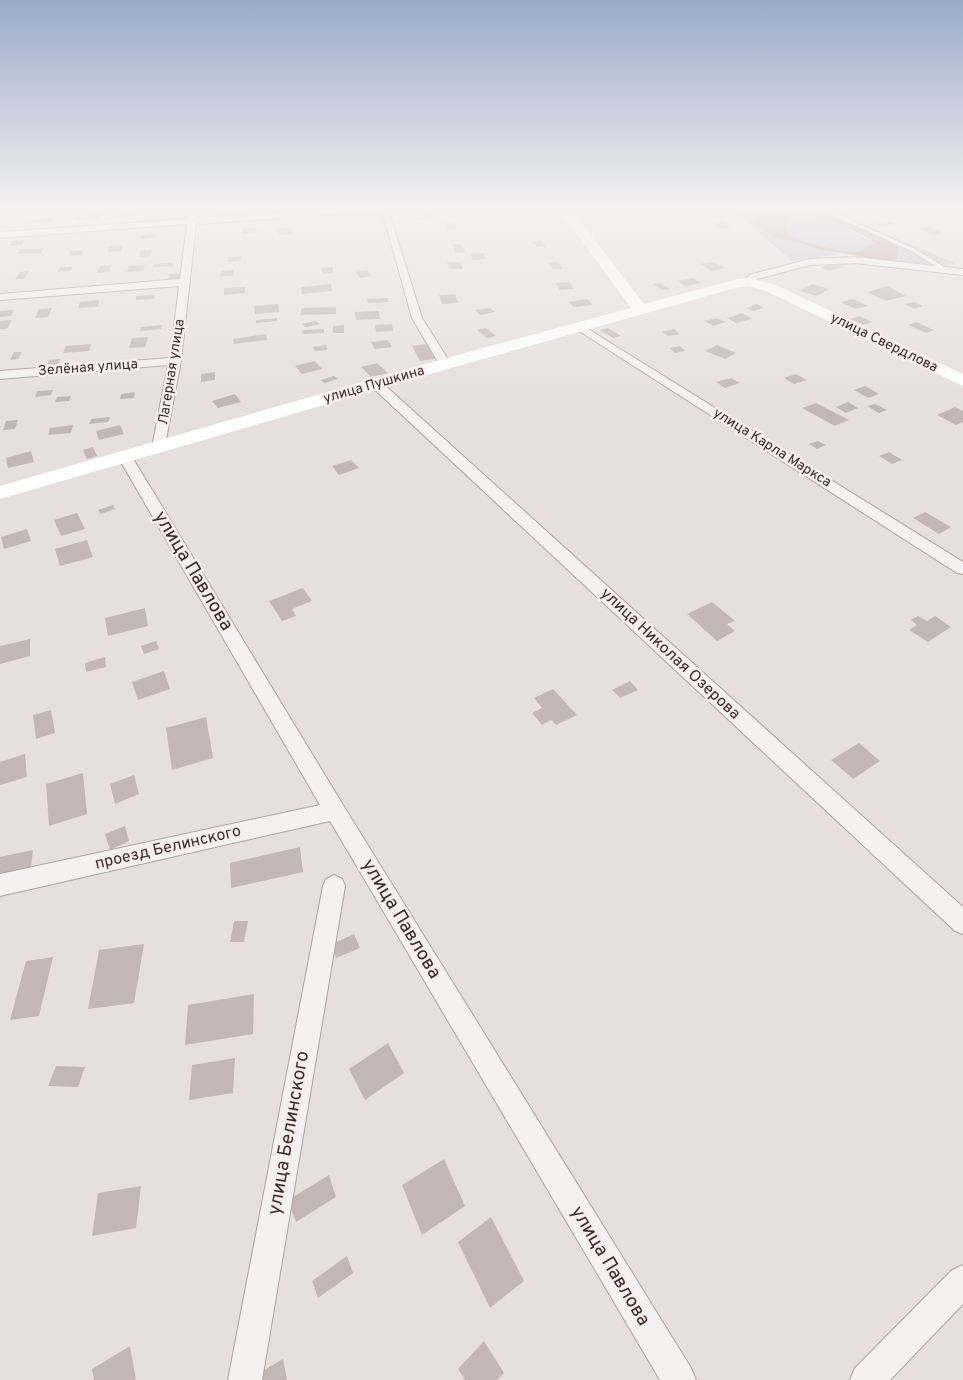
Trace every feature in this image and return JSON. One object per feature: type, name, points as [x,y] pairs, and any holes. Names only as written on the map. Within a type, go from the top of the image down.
[{"type":"main road","points":[[612,271],[641,310]]},
{"type":"main road","name":"улица Пушкина","points":[[0,493],[445,364],[728,285],[749,282]]},
{"type":"main road","name":"улица Свердлова","points":[[749,282],[770,288],[963,381]]},
{"type":"street","name":"Лагерная улица","points":[[159,447],[175,361],[187,271]]},
{"type":"street","points":[[403,271],[417,318],[445,364]]},
{"type":"street","points":[[749,282],[754,278],[777,271]]},
{"type":"street","points":[[0,297],[186,282]]},
{"type":"street","name":"улица Карла Маркса","points":[[580,327],[963,569]]},
{"type":"street","name":"Зелёная улица","points":[[0,375],[175,361]]},
{"type":"street","name":"улица Николая Озерова","points":[[376,384],[963,923]]},
{"type":"street","name":"улица Павлова","points":[[125,456],[335,811],[680,1380]]},
{"type":"street","name":"проезд Белинского","points":[[0,885],[335,811]]},
{"type":"street","name":"улица Белинского","points":[[245,1380],[334,886]]},
{"type":"street","points":[[867,1380],[963,1281]]},
{"type":"building","points":[[29,271],[24,279],[15,279],[20,272]]},
{"type":"building","points":[[222,271],[234,271],[233,276],[220,276]]},
{"type":"building","points":[[322,271],[333,271],[333,273],[322,274]]},
{"type":"building","points":[[368,271],[372,276],[360,278],[356,272]]},
{"type":"building","points":[[180,273],[180,279],[168,280],[169,274]]},
{"type":"building","points":[[693,278],[701,283],[685,286],[677,281]]},
{"type":"building","points":[[569,282],[574,289],[560,290],[555,283]]},
{"type":"building","points":[[660,283],[670,289],[663,290],[653,284]]},
{"type":"building","points":[[331,284],[332,291],[302,294],[301,287]]},
{"type":"building","points":[[812,284],[829,289],[817,296],[800,291]]},
{"type":"building","points":[[887,286],[906,296],[886,301],[867,292]]},
{"type":"building","points":[[245,287],[245,293],[224,295],[224,288]]},
{"type":"building","points":[[455,294],[458,303],[442,304],[439,295]]},
{"type":"building","points":[[155,295],[154,299],[136,300],[136,296]]},
{"type":"building","points":[[388,298],[388,302],[368,303],[367,299]]},
{"type":"building","points":[[587,299],[593,305],[574,307],[569,302]]},
{"type":"building","points":[[853,299],[868,306],[855,309],[841,302]]},
{"type":"building","points":[[99,300],[98,307],[78,308],[80,302]]},
{"type":"building","points":[[914,302],[923,306],[914,309],[905,304]]},
{"type":"building","points":[[278,304],[279,312],[255,314],[254,306]]},
{"type":"building","points":[[757,304],[764,308],[753,311],[746,308]]},
{"type":"building","points":[[336,307],[336,314],[300,315],[302,308]]},
{"type":"building","points":[[52,308],[48,317],[35,318],[39,309]]},
{"type":"building","points":[[490,308],[495,312],[480,315],[475,310]]},
{"type":"building","points":[[14,310],[11,316],[0,317],[0,311]]},
{"type":"building","points":[[379,311],[380,319],[356,320],[355,312]]},
{"type":"building","points":[[742,313],[752,319],[736,323],[727,318]]},
{"type":"building","points":[[859,316],[872,322],[863,325],[851,319]]},
{"type":"building","points":[[277,318],[277,321],[256,323],[256,320]]},
{"type":"building","points":[[717,318],[726,322],[713,326],[705,321]]},
{"type":"building","points":[[12,320],[7,329],[0,329],[0,321]]},
{"type":"building","points":[[316,321],[320,324],[306,327],[302,324]]},
{"type":"building","points":[[916,322],[934,330],[926,333],[908,325]]},
{"type":"building","points":[[392,324],[393,331],[376,332],[375,325]]},
{"type":"building","points":[[162,325],[161,329],[140,331],[141,327]]},
{"type":"building","points":[[344,325],[344,333],[333,333],[333,326]]},
{"type":"building","points":[[486,328],[496,336],[487,338],[477,330]]},
{"type":"building","points":[[608,328],[621,336],[613,338],[600,330]]},
{"type":"building","points":[[324,329],[324,333],[302,334],[302,330]]},
{"type":"building","points":[[674,329],[680,334],[668,336],[662,332]]},
{"type":"building","points":[[266,334],[267,340],[234,344],[233,339]]},
{"type":"building","points":[[148,337],[145,347],[129,348],[132,338]]},
{"type":"building","points":[[388,340],[392,347],[375,349],[371,342]]},
{"type":"building","points":[[91,344],[89,351],[63,353],[66,346]]},
{"type":"building","points":[[427,344],[435,359],[420,361],[412,346]]},
{"type":"building","points":[[326,345],[327,350],[315,351],[313,347]]},
{"type":"building","points":[[717,345],[736,353],[725,359],[705,351]]},
{"type":"building","points":[[680,346],[685,351],[675,353],[670,348]]},
{"type":"building","points":[[14,352],[22,352],[18,359],[10,360]]},
{"type":"building","points":[[60,359],[58,365],[47,366],[49,360]]},
{"type":"building","points":[[315,361],[322,369],[302,374],[295,366]]},
{"type":"building","points":[[377,363],[388,373],[371,377],[361,367]]},
{"type":"building","points":[[215,372],[215,380],[201,382],[201,374]]},
{"type":"building","points":[[796,374],[807,380],[794,384],[784,378]]},
{"type":"building","points":[[334,376],[338,379],[324,383],[321,380]]},
{"type":"building","points":[[731,378],[740,383],[725,388],[716,382]]},
{"type":"building","points":[[865,386],[879,394],[868,398],[854,390]]},
{"type":"building","points":[[53,390],[51,395],[35,397],[37,391]]},
{"type":"building","points":[[135,392],[134,398],[120,399],[121,394]]},
{"type":"building","points":[[235,394],[241,402],[218,408],[212,401]]},
{"type":"building","points":[[71,396],[69,401],[55,402],[57,397]]},
{"type":"building","points":[[848,402],[858,408],[846,413],[836,407]]},
{"type":"building","points":[[816,403],[849,420],[835,426],[802,408]]},
{"type":"building","points":[[875,404],[887,410],[879,413],[867,406]]},
{"type":"building","points":[[955,407],[963,411],[963,422],[956,425],[937,415]]},
{"type":"building","points":[[110,417],[108,422],[89,424],[91,419]]},
{"type":"building","points":[[18,420],[15,429],[3,430],[6,421]]},
{"type":"building","points":[[73,425],[71,433],[48,435],[50,428]]},
{"type":"building","points":[[120,425],[124,434],[99,440],[96,431]]},
{"type":"building","points":[[818,441],[826,445],[817,449],[809,444]]},
{"type":"building","points":[[93,447],[97,456],[87,459],[83,450]]},
{"type":"building","points":[[31,451],[34,462],[8,468],[6,458]]},
{"type":"building","points":[[889,452],[902,460],[892,464],[879,456]]},
{"type":"building","points":[[351,460],[359,468],[339,475],[332,466]]},
{"type":"building","points":[[113,505],[115,509],[101,514],[98,510]]},
{"type":"building","points":[[925,512],[951,527],[939,534],[913,518]]},
{"type":"building","points":[[77,513],[85,529],[61,536],[54,520]]},
{"type":"building","points":[[27,529],[31,541],[4,549],[1,537]]},
{"type":"building","points":[[87,540],[93,557],[60,566],[55,549]]},
{"type":"building","points":[[303,588],[312,601],[292,609],[296,616],[282,621],[269,601]]},
{"type":"building","points":[[712,602],[735,621],[727,624],[735,631],[717,641],[687,614]]},
{"type":"building","points":[[145,608],[148,626],[108,636],[105,618]]},
{"type":"building","points":[[918,616],[927,621],[935,616],[951,627],[928,642],[909,630],[917,625],[911,620]]},
{"type":"building","points":[[30,639],[30,656],[0,664],[0,646]]},
{"type":"building","points":[[156,641],[159,649],[144,654],[141,646]]},
{"type":"building","points":[[105,657],[106,667],[86,672],[85,663]]},
{"type":"building","points":[[164,671],[170,689],[138,700],[132,682]]},
{"type":"building","points":[[630,681],[638,690],[620,698],[612,690]]},
{"type":"building","points":[[553,689],[577,715],[556,725],[551,720],[542,725],[532,713],[542,708],[534,698]]},
{"type":"building","points":[[51,710],[55,733],[36,739],[33,715]]},
{"type":"building","points":[[206,717],[213,758],[172,770],[166,728]]},
{"type":"building","points":[[859,743],[880,761],[853,779],[831,760]]},
{"type":"building","points":[[25,754],[27,777],[0,785],[0,762]]},
{"type":"building","points":[[83,773],[87,814],[49,826],[46,784]]},
{"type":"building","points":[[134,775],[139,794],[115,804],[110,784]]},
{"type":"building","points":[[125,826],[129,841],[110,850],[105,834]]},
{"type":"building","points":[[300,847],[303,872],[231,888],[230,863]]},
{"type":"building","points":[[33,850],[31,867],[0,874],[0,857]]},
{"type":"building","points":[[234,921],[248,921],[244,942],[230,942]]},
{"type":"building","points":[[354,934],[360,948],[336,958],[332,944]]},
{"type":"building","points":[[144,944],[134,1003],[88,1009],[99,950]]},
{"type":"building","points":[[53,957],[39,1016],[10,1020],[26,961]]},
{"type":"building","points":[[254,994],[253,1034],[185,1045],[188,1005]]},
{"type":"building","points":[[388,1043],[404,1073],[365,1100],[349,1069]]},
{"type":"building","points":[[235,1058],[233,1093],[189,1100],[192,1065]]},
{"type":"building","points":[[56,1066],[85,1067],[78,1087],[48,1086]]},
{"type":"building","points":[[444,1159],[465,1206],[422,1235],[402,1185]]},
{"type":"building","points":[[329,1175],[336,1197],[296,1222],[288,1200]]},
{"type":"building","points":[[141,1186],[136,1228],[92,1236],[98,1193]]},
{"type":"building","points":[[491,1217],[524,1281],[490,1308],[458,1242]]},
{"type":"building","points":[[347,1256],[353,1273],[318,1298],[312,1281]]},
{"type":"building","points":[[484,1341],[504,1373],[497,1380],[465,1380],[458,1369]]},
{"type":"building","points":[[130,1346],[136,1380],[94,1380],[92,1369]]},
{"type":"building","points":[[283,1359],[287,1380],[258,1380],[257,1374]]}]
